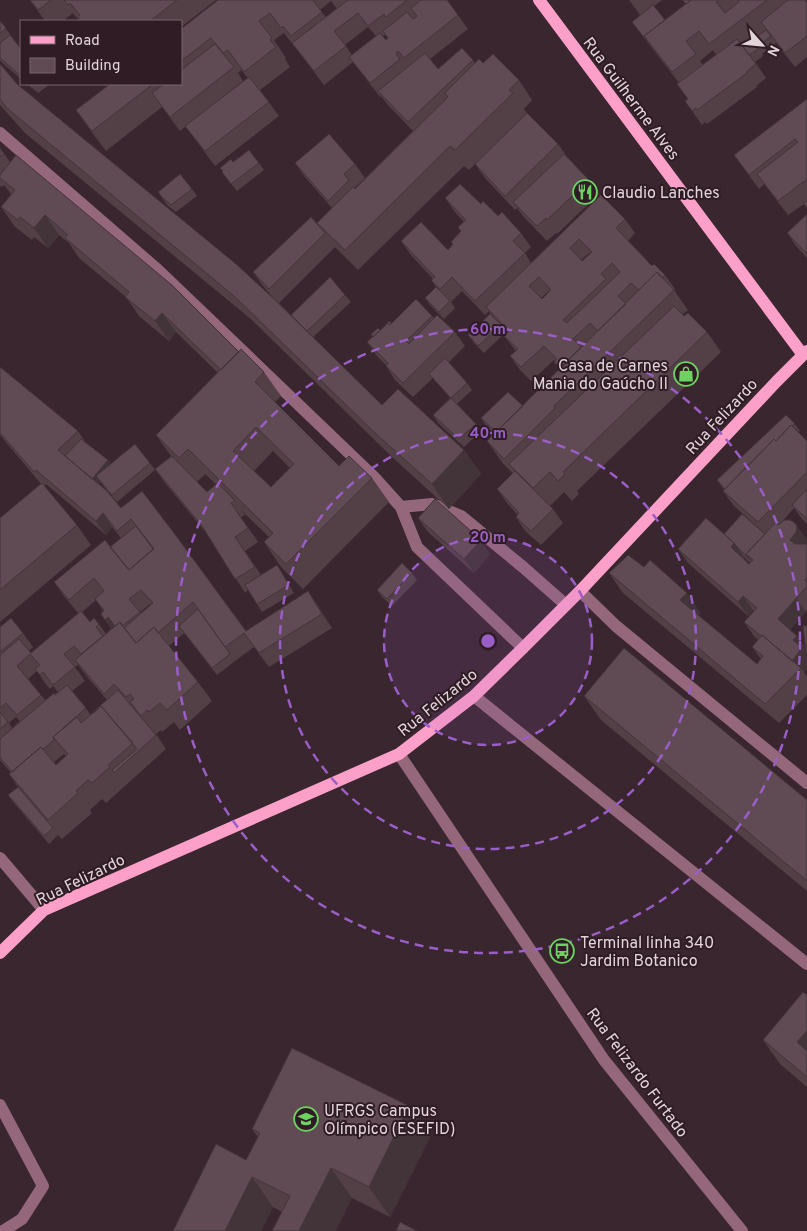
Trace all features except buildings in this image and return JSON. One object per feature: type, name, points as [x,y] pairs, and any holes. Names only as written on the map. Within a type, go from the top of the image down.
[{"type":"main road","name":"Rua Guilherme Alves","points":[[539,0],[806,355]]},
{"type":"main road","name":"Rua Felizardo","points":[[0,953],[44,910],[399,754],[474,696],[523,648],[580,591],[776,382],[806,355]]},
{"type":"street","points":[[0,133],[158,270],[374,477],[401,507],[417,547],[523,648]]},
{"type":"street","points":[[401,507],[432,504],[461,516],[566,605]]},
{"type":"street","points":[[580,591],[616,626],[807,783]]},
{"type":"street","points":[[474,696],[807,964]]},
{"type":"street","name":"Rua Felizardo Furtado","points":[[399,754],[604,1060],[742,1231]]},
{"type":"street","points":[[0,858],[44,910]]},
{"type":"street","points":[[0,1105],[43,1186],[22,1219],[3,1231]]},
{"type":"place","name":"Claudio Lanches","points":[[585,192]]},
{"type":"place","name":"Casa de Carnes Mania do Gaúcho II","points":[[686,374]]},
{"type":"place","name":"Terminal linha 340 Jardim Botanico","points":[[562,951]]},
{"type":"place","name":"UFRGS Campus Olímpico (ESEFID)","points":[[306,1119]]}]
